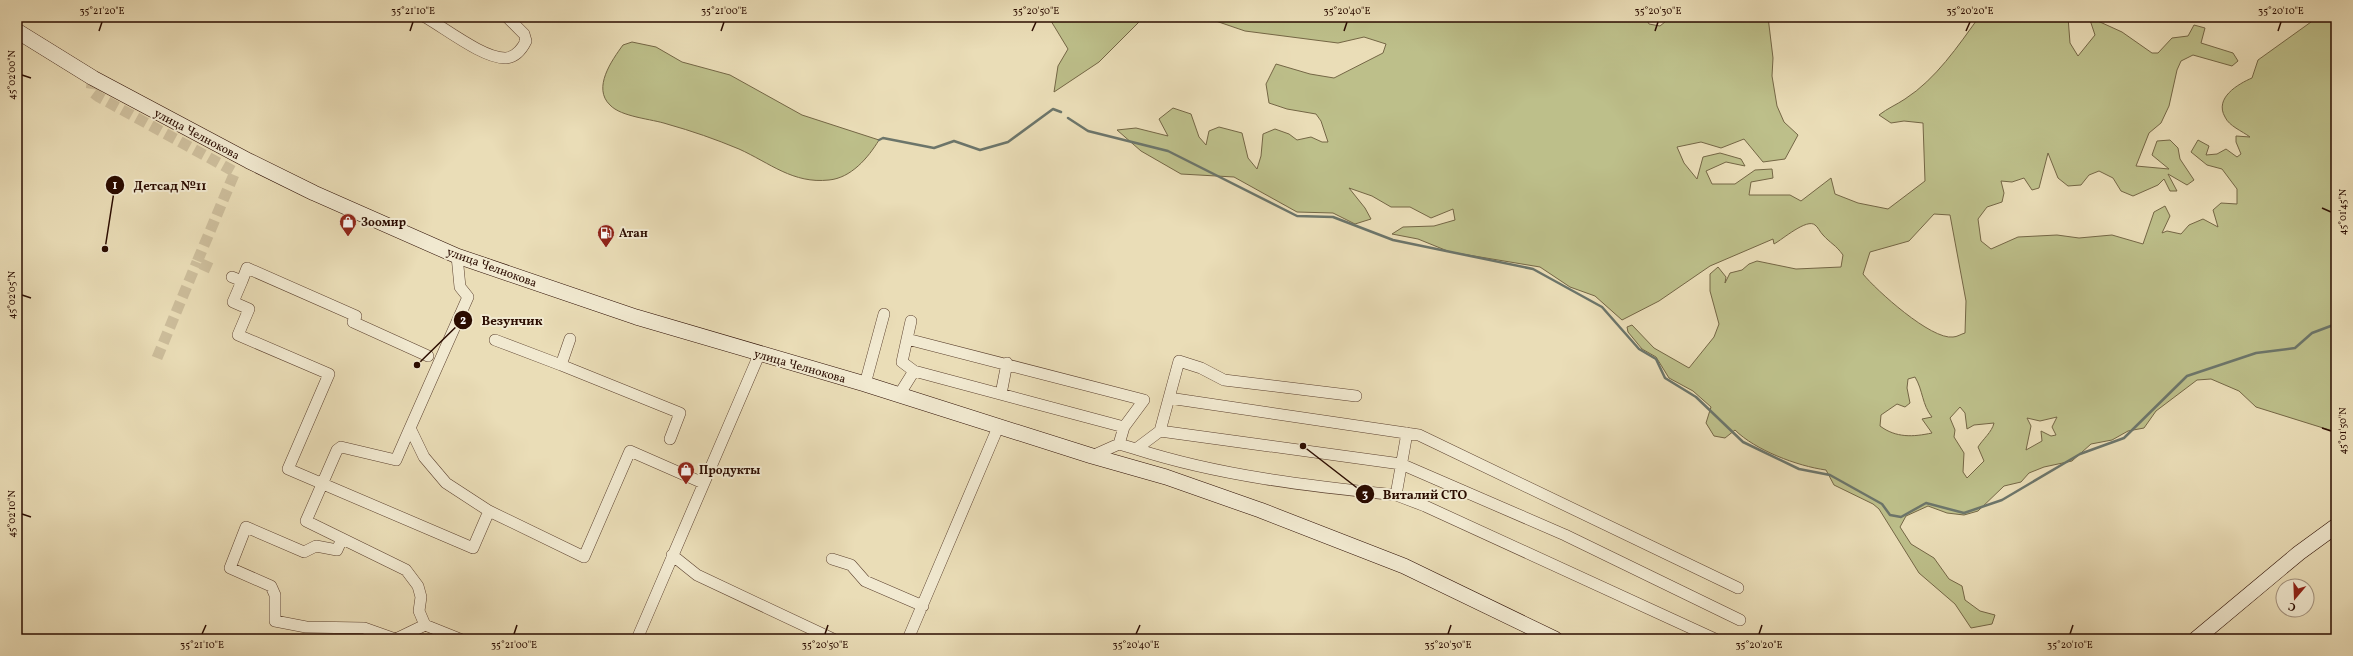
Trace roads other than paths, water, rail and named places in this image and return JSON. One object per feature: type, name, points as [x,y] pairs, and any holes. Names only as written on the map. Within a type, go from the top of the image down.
[{"type":"main road","name":"улица Челнокова","points":[[17,31],[100,82],[249,161],[314,193],[457,256],[636,317],[759,355],[865,384],[999,425],[1092,456],[1166,476],[1260,510],[1404,566],[1555,639]]},
{"type":"main road","points":[[2196,639],[2299,553],[2336,526]]},
{"type":"street","points":[[426,17],[491,56],[507,58],[521,50],[526,41],[524,34],[507,17]]},
{"type":"street","points":[[457,256],[460,287],[468,297],[396,460],[341,447],[334,456],[306,521],[406,570],[418,586],[421,597],[419,611],[425,625],[460,639]]},
{"type":"street","points":[[428,356],[353,322],[356,316],[247,268],[237,279],[233,302],[249,309],[238,335],[329,374],[288,469],[473,548],[489,511]]},
{"type":"street","points":[[865,384],[884,314]]},
{"type":"street","points":[[911,321],[902,362],[914,371],[1124,427]]},
{"type":"street","points":[[561,366],[570,339]]},
{"type":"street","points":[[907,339],[1007,363],[1144,400],[1124,427],[1119,444]]},
{"type":"street","points":[[495,340],[680,413],[670,439]]},
{"type":"street","points":[[637,639],[759,355]]},
{"type":"street","points":[[1136,449],[1160,431],[1178,361],[1201,368],[1224,380],[1356,396]]},
{"type":"street","points":[[1001,394],[1007,363]]},
{"type":"street","points":[[900,395],[914,371]]},
{"type":"street","points":[[1169,398],[1419,435],[1738,588]]},
{"type":"street","points":[[908,639],[999,425]]},
{"type":"street","points":[[410,428],[424,457],[446,483],[489,511],[584,557],[630,450],[703,483]]},
{"type":"street","points":[[1160,431],[1401,464],[1565,535],[1740,620]]},
{"type":"street","points":[[1396,496],[1407,433]]},
{"type":"street","points":[[1092,456],[1119,444],[1171,460],[1294,484],[1396,496],[1425,506],[1715,639]]},
{"type":"street","points":[[342,539],[337,550],[316,546],[304,552],[246,527],[230,568],[271,586],[275,595],[275,621],[306,627],[364,628],[396,639],[425,625]]},
{"type":"street","points":[[672,555],[697,575],[833,639]]},
{"type":"street","points":[[832,559],[851,565],[865,581],[922,606]]},
{"type":"waterway","points":[[879,140],[883,138],[934,148],[954,141],[980,150],[1008,142],[1053,109],[1061,112]]},
{"type":"waterway","points":[[1068,118],[1088,131],[1168,151],[1297,216],[1333,217],[1393,240],[1533,269],[1602,307],[1639,349],[1656,359],[1665,378],[1696,397],[1743,442],[1799,469],[1830,475],[1882,504],[1890,515],[1901,517],[1926,503],[1964,513],[2002,500],[2080,454],[2124,438],[2187,376],[2256,353],[2295,348],[2312,333],[2336,324]]},
{"type":"tunnel","points":[[93,78],[91,91],[99,97],[235,172],[197,262],[215,270]]},
{"type":"tunnel","points":[[157,358],[197,262]]},
{"type":"place","name":"Зоомир","points":[[348,237]]},
{"type":"place","name":"Атан","points":[[606,248]]},
{"type":"place","name":"Детсад №11","points":[[105,249]]},
{"type":"place","name":"Везунчик","points":[[417,365]]},
{"type":"place","name":"Виталий СТО","points":[[1303,446]]},
{"type":"place","name":"Продукты","points":[[686,485]]}]
